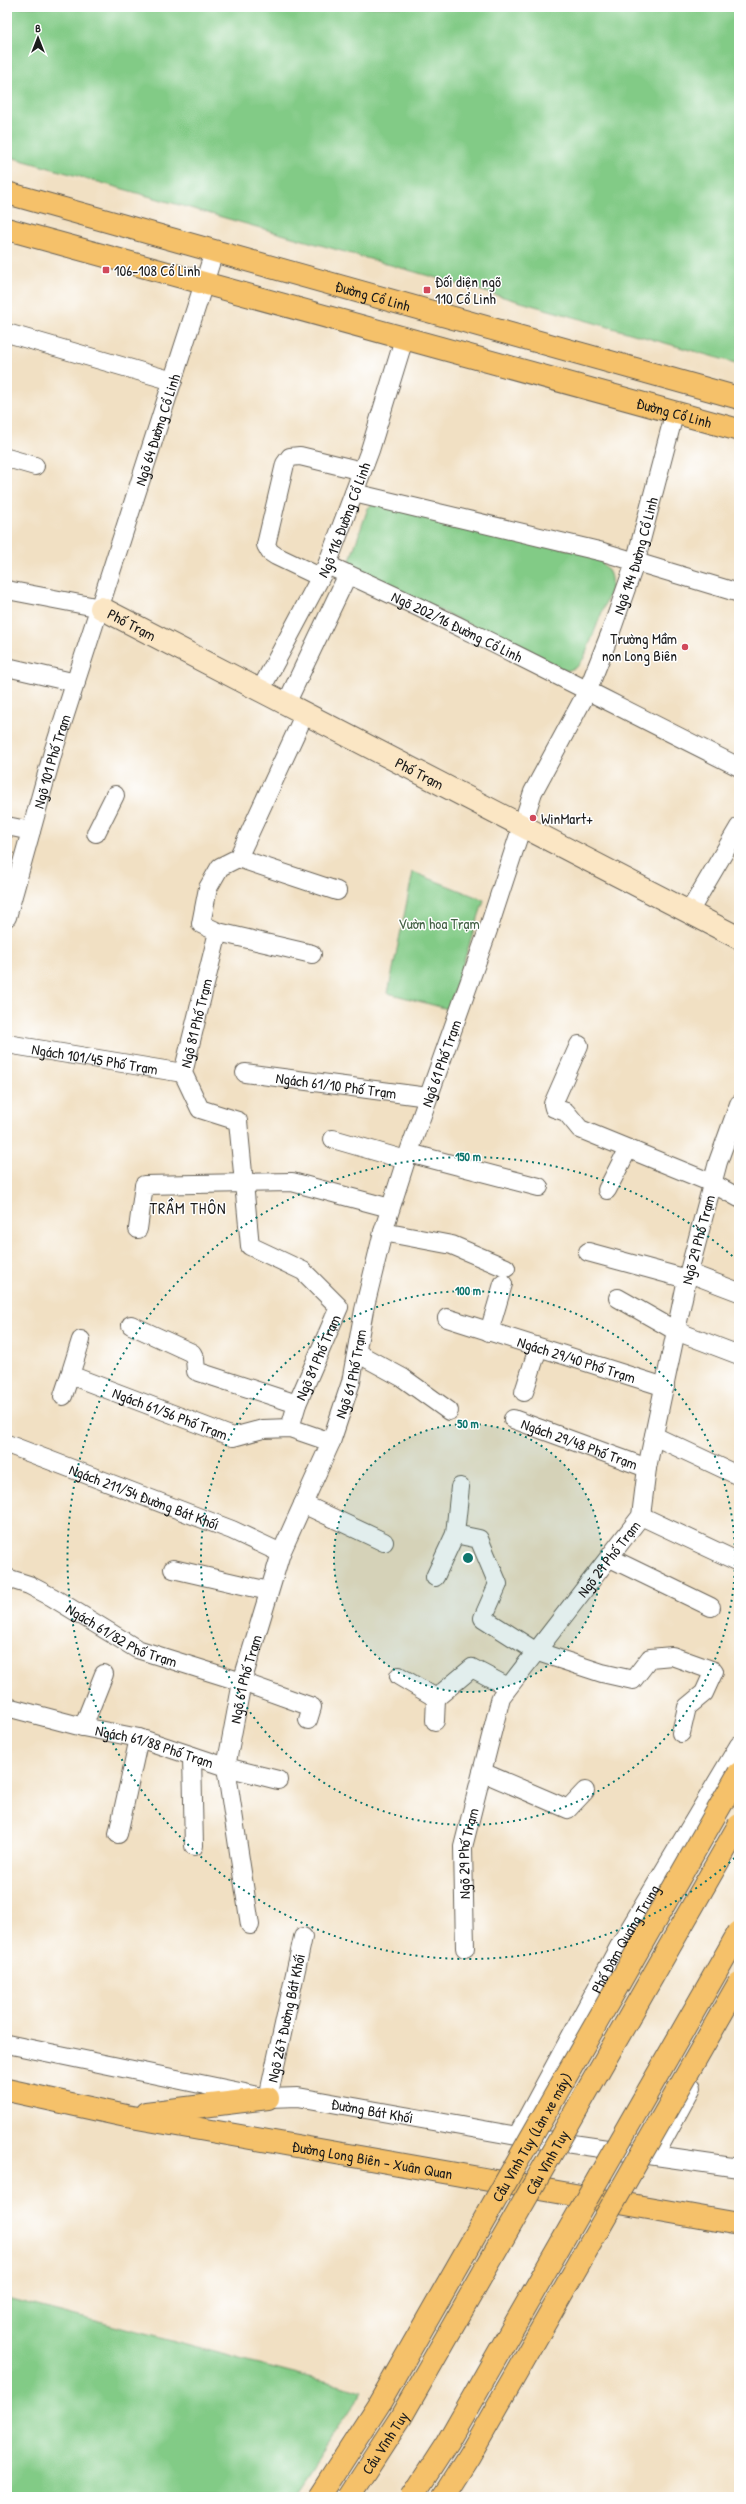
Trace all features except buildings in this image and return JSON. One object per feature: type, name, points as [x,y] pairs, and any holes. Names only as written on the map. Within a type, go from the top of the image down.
[{"type":"main road","name":"Đường Cổ Linh","points":[[7,193],[739,398]]},
{"type":"main road","name":"Đường Cổ Linh","points":[[7,229],[404,339],[675,411],[739,430]]},
{"type":"main road","name":"Cầu Vĩnh Tuy (Làn xe máy)","points":[[319,2497],[379,2404],[739,1773]]},
{"type":"main road","name":"Cầu Vĩnh Tuy","points":[[349,2497],[401,2417],[739,1824]]},
{"type":"main road","points":[[412,2497],[451,2437],[739,1932]]},
{"type":"main road","points":[[443,2497],[469,2456],[739,1984]]},
{"type":"main road","name":"Đường Long Biên – Xuân Quan","points":[[7,2090],[126,2116],[635,2207],[739,2224]]},
{"type":"main road","points":[[126,2116],[268,2098]]},
{"type":"street","name":"Ngõ 64 Đường Cổ Linh","points":[[101,608],[214,252]]},
{"type":"street","points":[[7,333],[173,381]]},
{"type":"street","name":"Ngõ 116 Đường Cổ Linh","points":[[260,691],[323,571],[354,493],[404,339]]},
{"type":"street","name":"Ngõ 144 Đường Cổ Linh","points":[[521,825],[533,792],[587,692],[610,634],[635,563],[675,411]]},
{"type":"street","name":"Ngõ 202/16 Đường Cổ Linh","points":[[362,470],[300,456],[290,457],[285,464],[266,545],[270,552],[276,556],[323,571],[348,574],[548,669],[587,692],[739,767]]},
{"type":"street","points":[[7,458],[35,466]]},
{"type":"street","points":[[354,493],[603,552],[635,563],[739,593]]},
{"type":"street","points":[[312,954],[218,932],[201,924],[208,888],[220,867],[238,858],[348,574]]},
{"type":"street","points":[[7,590],[101,608]]},
{"type":"street","name":"Ngõ 101 Phố Trạm","points":[[7,917],[31,831],[76,683],[101,608]]},
{"type":"street","name":"Phố Trạm","points":[[101,608],[739,938]]},
{"type":"street","points":[[7,667],[76,683]]},
{"type":"street","points":[[96,833],[115,795]]},
{"type":"street","name":"Ngõ 61 Phố Trạm","points":[[250,1925],[226,1767],[242,1682],[281,1553],[331,1442],[351,1382],[364,1310],[390,1208],[407,1156],[488,930],[521,825]]},
{"type":"street","points":[[7,826],[31,831]]},
{"type":"street","points":[[689,912],[739,827]]},
{"type":"street","points":[[238,858],[337,891]]},
{"type":"street","name":"Ngõ 81 Phố Trạm","points":[[218,932],[183,1073],[200,1109],[238,1121],[250,1246],[303,1272],[339,1307],[296,1404],[290,1428]]},
{"type":"street","name":"Ngách 101/45 Phố Trạm","points":[[7,1044],[183,1073]]},
{"type":"street","points":[[579,1045],[553,1104],[554,1108],[566,1112],[580,1130],[712,1183],[739,1198]]},
{"type":"street","name":"Ngách 61/10 Phố Trạm","points":[[245,1073],[428,1097]]},
{"type":"street","name":"Ngõ 29 Phố Trạm","points":[[465,1948],[463,1847],[501,1697],[535,1651],[610,1558],[641,1516],[647,1468],[688,1276],[712,1183],[737,1113]]},
{"type":"street","points":[[333,1139],[538,1187]]},
{"type":"street","points":[[607,1190],[628,1149]]},
{"type":"street","points":[[138,1229],[144,1185],[292,1182],[390,1208]]},
{"type":"street","points":[[383,1232],[452,1245],[504,1276],[489,1332]]},
{"type":"street","points":[[588,1252],[688,1276],[739,1292]]},
{"type":"street","points":[[618,1298],[676,1331],[739,1355]]},
{"type":"street","name":"Ngách 29/40 Phố Trạm","points":[[447,1318],[665,1387]]},
{"type":"street","points":[[131,1325],[192,1353],[195,1359],[196,1371],[296,1404]]},
{"type":"street","points":[[63,1396],[81,1340]]},
{"type":"street","points":[[524,1392],[538,1348]]},
{"type":"street","points":[[357,1353],[404,1378],[449,1411]]},
{"type":"street","name":"Ngách 61/56 Phố Trạm","points":[[70,1375],[234,1437],[263,1430],[290,1428],[331,1442]]},
{"type":"street","name":"Ngách 29/48 Phố Trạm","points":[[513,1419],[647,1468]]},
{"type":"street","points":[[654,1436],[739,1476]]},
{"type":"street","name":"Ngách 211/54 Đường Bát Khối","points":[[7,1444],[232,1530],[281,1553]]},
{"type":"street","points":[[435,1577],[455,1534],[460,1487]]},
{"type":"street","points":[[303,1504],[384,1542]]},
{"type":"street","points":[[641,1516],[739,1562]]},
{"type":"street","points":[[455,1534],[479,1539],[498,1584],[484,1618],[535,1651],[602,1673],[633,1680],[650,1658],[672,1656],[714,1671],[704,1693],[687,1707],[681,1733]]},
{"type":"street","points":[[610,1558],[711,1607]]},
{"type":"street","points":[[173,1569],[269,1591]]},
{"type":"street","name":"Ngách 61/82 Phố Trạm","points":[[7,1578],[29,1585],[52,1597],[137,1649],[242,1682],[312,1707],[308,1720]]},
{"type":"street","points":[[435,1721],[436,1698],[472,1668],[508,1687]]},
{"type":"street","points":[[83,1727],[104,1674]]},
{"type":"street","points":[[399,1676],[436,1698]]},
{"type":"street","name":"Ngách 61/88 Phố Trạm","points":[[7,1707],[83,1727],[139,1738],[226,1767],[278,1780]]},
{"type":"street","points":[[118,1834],[139,1738]]},
{"type":"street","name":"Phố Đàm Quang Trung","points":[[517,2136],[621,1943],[697,1818],[739,1745]]},
{"type":"street","points":[[192,1756],[194,1846]]},
{"type":"street","points":[[482,1772],[568,1809],[585,1791]]},
{"type":"street","points":[[697,1818],[739,1840]]},
{"type":"street","name":"Ngõ 267 Đường Bát Khối","points":[[268,2098],[303,1937]]},
{"type":"street","points":[[655,2155],[739,2000]]},
{"type":"street","name":"Đường Bát Khối","points":[[7,2044],[268,2098],[298,2097],[517,2136],[739,2168]]},
{"type":"green space","points":[[7,7],[739,7],[739,364],[7,156]]},
{"type":"green space","points":[[373,503],[594,556],[608,570],[611,578],[611,589],[584,658],[577,667],[567,671],[357,571],[350,560],[368,508]]},
{"type":"green space","name":"Vườn hoa Trạm","points":[[413,872],[484,900],[448,1009],[388,993]]},
{"type":"green space","points":[[7,2298],[363,2391],[292,2497],[7,2497]]},
{"type":"place","name":"106-108 Cổ Linh","points":[[106,270]]},
{"type":"place","name":"Đối diện ngõ 110 Cổ Linh","points":[[427,290]]},
{"type":"place","name":"Trường Mầm non Long Biên","points":[[685,647]]},
{"type":"place","name":"WinMart+","points":[[533,818]]},
{"type":"district","name":"TRẦM THÔN","points":[[188,1208]]}]
